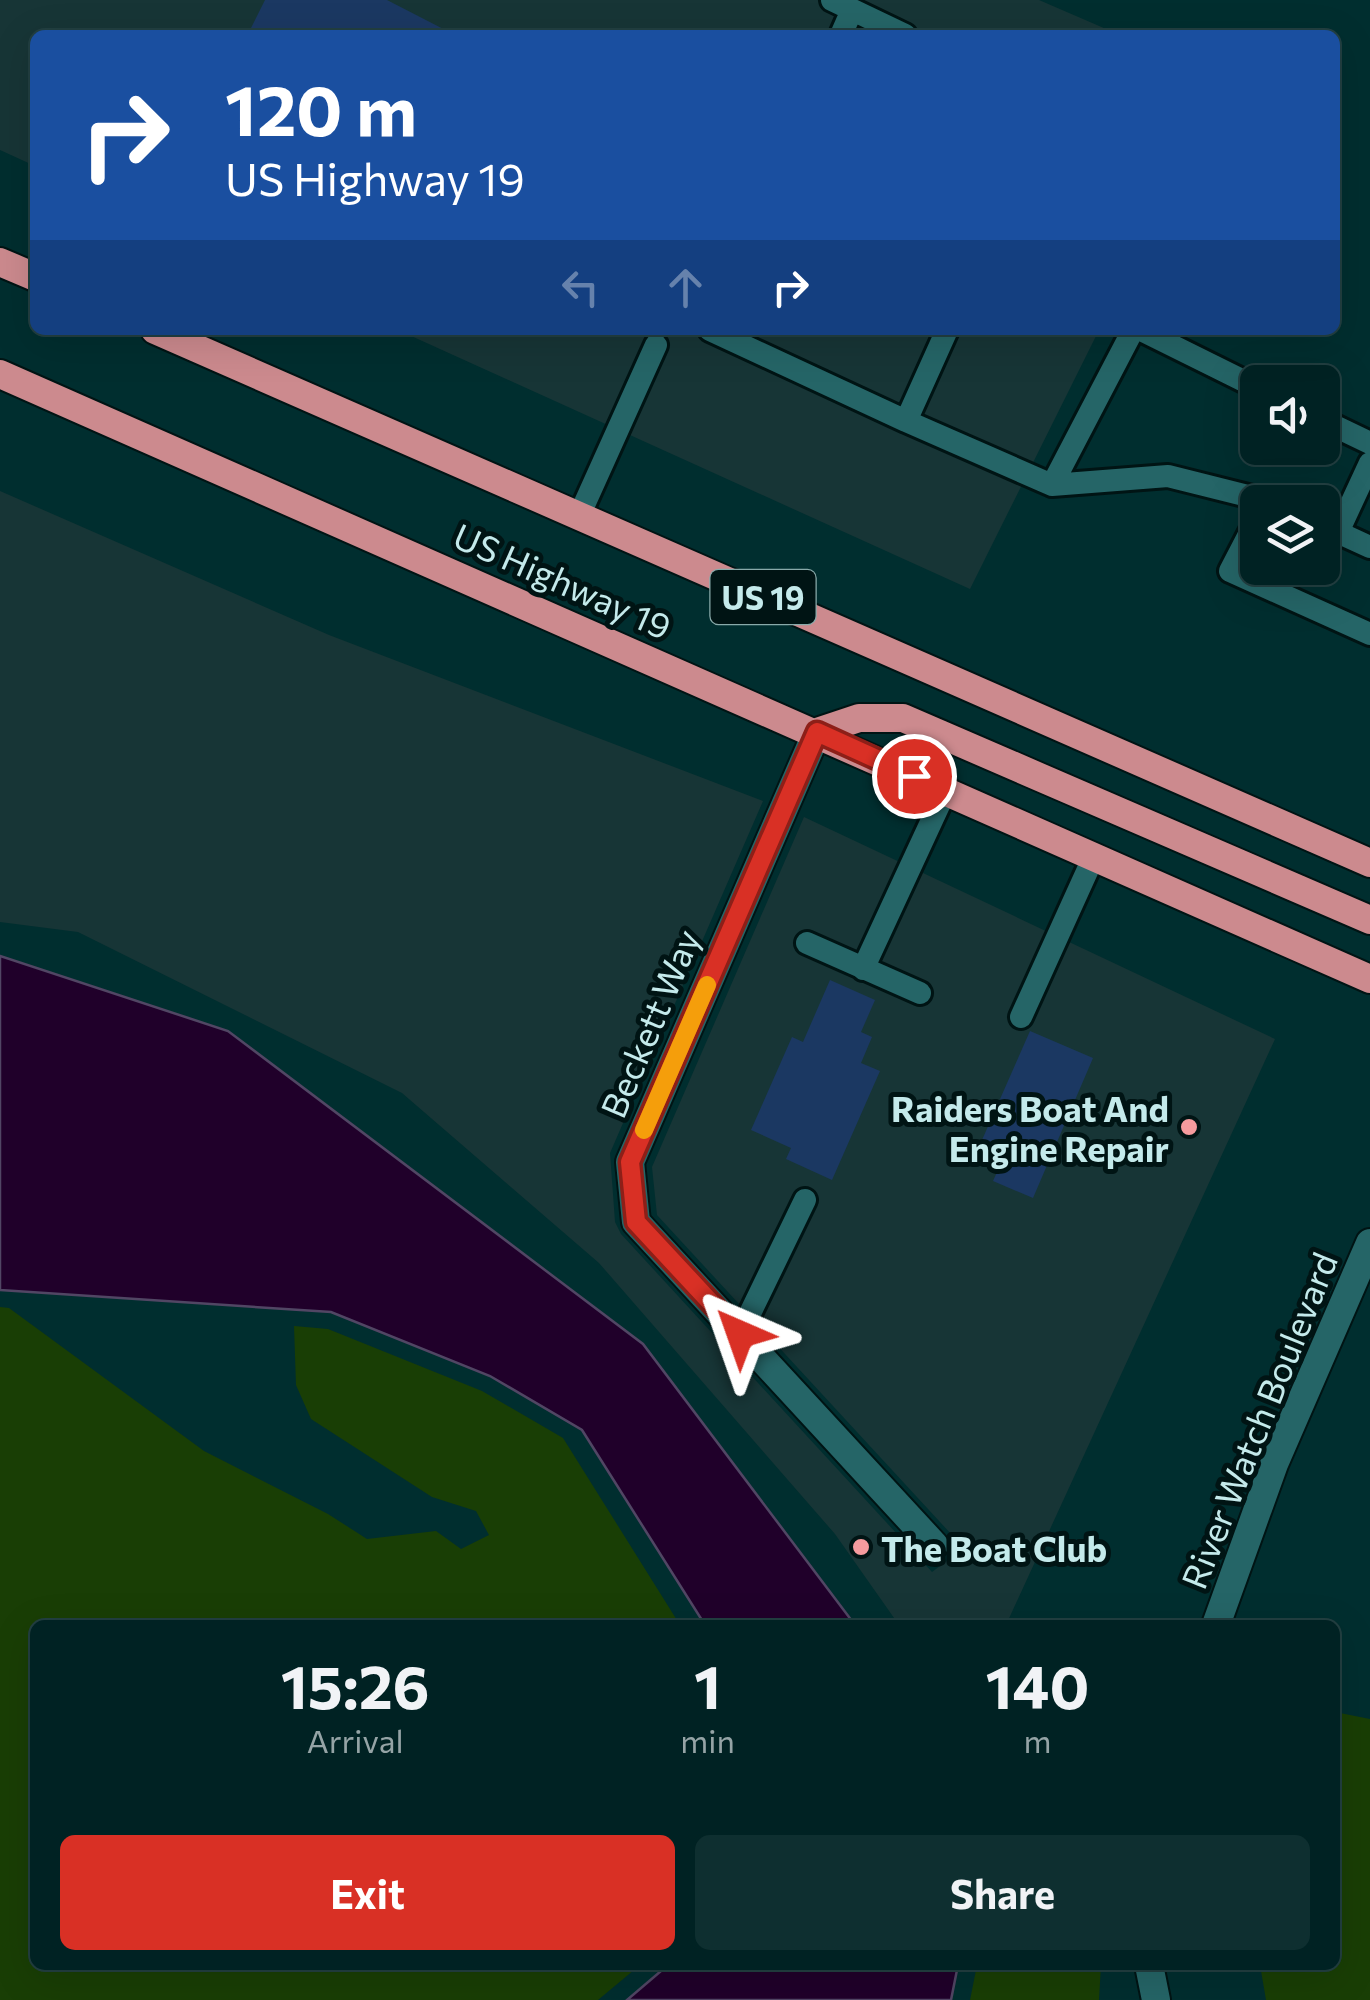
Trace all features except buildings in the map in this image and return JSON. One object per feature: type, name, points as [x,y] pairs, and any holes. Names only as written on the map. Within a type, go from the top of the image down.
[{"type":"highway","points":[[0,262],[30,275]]},
{"type":"highway","name":"US Highway 19","points":[[166,335],[1370,863]]},
{"type":"highway","name":"US Highway 19","points":[[0,374],[1370,979]]},
{"type":"highway","points":[[817,732],[859,718],[903,718],[1370,920]]},
{"type":"street","name":"Beckett Way","points":[[817,732],[630,1162],[636,1222],[934,1544]]},
{"type":"street","name":"River Watch Boulevard","points":[[1218,1620],[1274,1464],[1370,1242]]},
{"type":"street","points":[[1150,1970],[1156,2000]]},
{"type":"lane","points":[[841,30],[842,5],[894,30]]},
{"type":"lane","points":[[721,335],[1052,485],[1168,476],[1240,498]]},
{"type":"lane","points":[[906,421],[946,335]]},
{"type":"lane","points":[[1052,485],[1129,335]]},
{"type":"lane","points":[[1151,335],[1240,379]]},
{"type":"lane","points":[[579,516],[656,345]]},
{"type":"lane","points":[[1340,429],[1370,443]]},
{"type":"lane","points":[[1340,512],[1370,463]]},
{"type":"lane","points":[[1340,533],[1370,546]]},
{"type":"lane","points":[[1240,551],[1230,570],[1240,575]]},
{"type":"lane","points":[[1263,585],[1370,634]]},
{"type":"lane","points":[[864,969],[946,790]]},
{"type":"lane","points":[[1021,1017],[1094,856]]},
{"type":"lane","points":[[806,943],[920,993]]},
{"type":"lane","points":[[740,1334],[805,1200]]},
{"type":"shaded area","points":[[0,0],[1039,0],[1108,30],[30,30],[30,164],[0,150]]},
{"type":"shaded area","points":[[409,335],[1097,335],[970,589]]},
{"type":"shaded area","points":[[0,491],[329,635],[763,801],[610,1153],[615,1222],[621,1234],[932,1572],[964,1548],[657,1215],[652,1167],[804,817],[1275,1039],[1008,1620],[895,1620],[835,1534],[599,1263],[402,1093],[78,932],[0,922]]},
{"type":"shaded area","points":[[0,956],[228,1031],[643,1344],[851,1620],[702,1620],[582,1430],[490,1376],[331,1312],[0,1290]]},
{"type":"shaded area","points":[[662,1970],[957,1970],[951,2000],[627,2000]]},
{"type":"green space","points":[[0,1307],[9,1308],[204,1451],[328,1514],[367,1539],[436,1531],[461,1549],[489,1535],[476,1511],[432,1497],[311,1419],[296,1385],[294,1326],[328,1329],[482,1391],[563,1438],[677,1620],[30,1620],[30,1970],[634,1970],[598,2000],[0,2000]]},
{"type":"green space","points":[[1340,1713],[1370,1719],[1370,2000],[1266,2000],[1261,1970],[1340,1970]]},
{"type":"green space","points":[[976,1970],[1101,1970],[1099,2000],[970,2000]]},
{"type":"slow traffic","points":[[644,1130],[707,985]]},
{"type":"place","name":"Raiders Boat And Engine Repair","points":[[1189,1127]]},
{"type":"place","name":"The Boat Club","points":[[861,1547]]},
{"type":"route","points":[[740,1334],[636,1222],[630,1162],[817,732],[914,776]]}]
